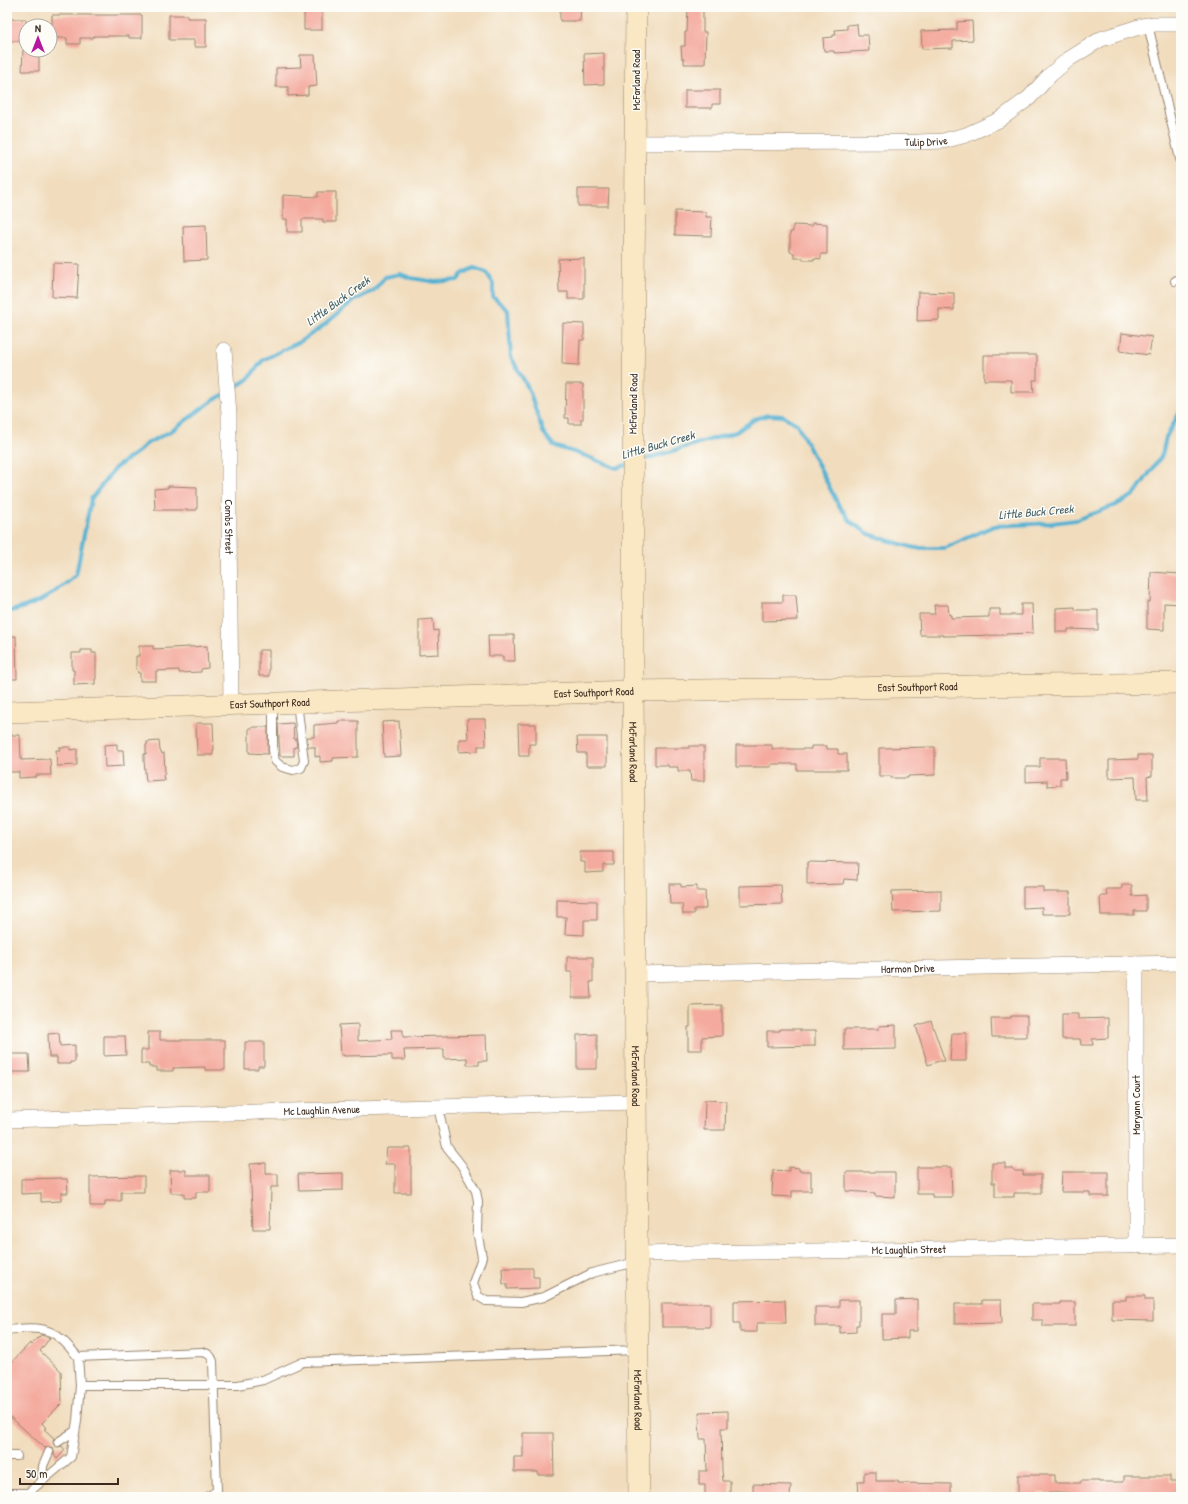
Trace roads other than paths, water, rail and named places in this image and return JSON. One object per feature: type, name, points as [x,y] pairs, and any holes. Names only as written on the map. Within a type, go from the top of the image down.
[{"type":"street","name":"McFarland Road","points":[[636,7],[632,499],[639,1497]]},
{"type":"street","name":"Tulip Drive","points":[[636,143],[918,142],[943,140],[972,133],[1005,117],[1029,98],[1064,63],[1090,45],[1130,29],[1148,25],[1181,24]]},
{"type":"street","name":"Combs Street","points":[[224,350],[229,414],[231,704]]},
{"type":"street","name":"East Southport Road","points":[[7,712],[633,691],[1181,682]]},
{"type":"street","name":"Harmon Drive","points":[[635,974],[1181,963]]},
{"type":"street","name":"Maryann Court","points":[[1136,964],[1136,1246]]},
{"type":"street","name":"Mc Laughlin Avenue","points":[[7,1120],[636,1102]]},
{"type":"street","name":"Mc Laughlin Street","points":[[637,1258],[1181,1245]]},
{"type":"lane","points":[[1148,25],[1181,163]]},
{"type":"lane","points":[[273,702],[274,756],[278,764],[282,767],[293,770],[300,768],[304,761],[297,702]]},
{"type":"lane","points":[[438,1107],[447,1147],[462,1166],[476,1191],[478,1201],[477,1231],[482,1257],[473,1283],[478,1296],[486,1301],[520,1302],[544,1297],[592,1273],[637,1258]]},
{"type":"lane","points":[[7,1330],[47,1330],[68,1346],[78,1357],[80,1385],[71,1458],[28,1493],[7,1493]]},
{"type":"lane","points":[[80,1385],[238,1385],[263,1380],[303,1362],[638,1350]]},
{"type":"lane","points":[[78,1357],[202,1352],[208,1353],[212,1356],[217,1491],[207,1497]]},
{"type":"lane","points":[[58,1442],[75,1431]]},
{"type":"lane","points":[[42,1481],[43,1466],[49,1452]]},
{"type":"lane","points":[[7,1456],[17,1456]]},
{"type":"waterway","name":"Little Buck Creek","points":[[231,390],[248,379],[263,360],[301,341],[323,326],[353,301],[373,291],[385,277],[400,274],[411,278],[435,282],[458,280],[462,274],[474,268],[486,272],[493,283],[493,297],[508,310],[511,357],[529,390],[543,432],[554,446],[586,456],[616,468],[627,465]]},
{"type":"waterway","name":"Little Buck Creek","points":[[7,612],[28,606],[52,594],[76,575],[91,499],[115,468],[139,451],[146,444],[173,430],[212,401],[223,395]]},
{"type":"waterway","name":"Little Buck Creek","points":[[639,461],[736,432],[755,419],[768,415],[783,416],[797,424],[838,504],[851,522],[869,534],[915,548],[945,548],[994,526],[1052,523],[1076,520],[1116,505],[1134,495],[1162,455],[1166,437],[1181,410]]}]
